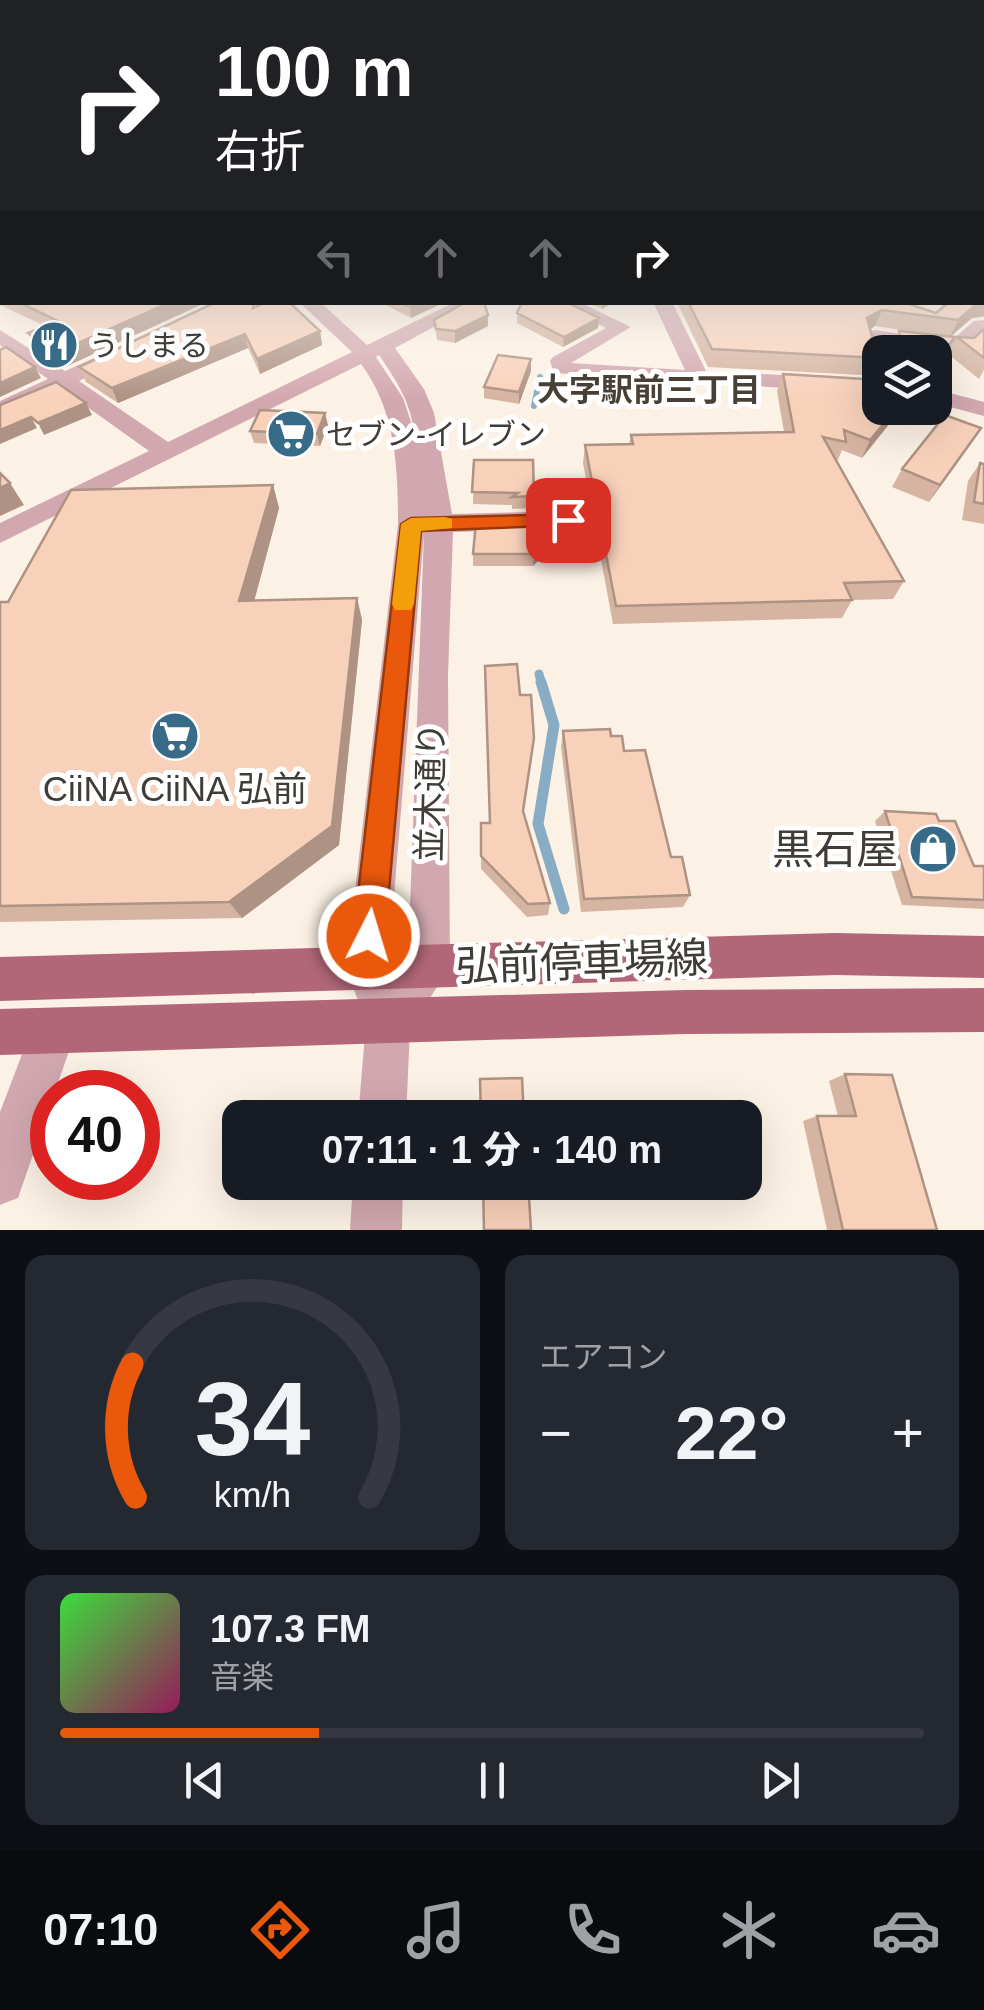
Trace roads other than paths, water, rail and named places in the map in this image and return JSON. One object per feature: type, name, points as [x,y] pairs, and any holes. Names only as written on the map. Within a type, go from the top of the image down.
[{"type":"main road","name":"弘前停車場線","points":[[0,979],[836,954],[984,957]]},
{"type":"main road","name":"弘前停車場線","points":[[0,1032],[703,1011],[984,1010]]},
{"type":"street","name":"並木通り","points":[[312,305],[375,350]]},
{"type":"street","name":"並木通り","points":[[335,305],[412,389],[430,437],[426,524],[432,676],[429,967]]},
{"type":"street","points":[[0,534],[465,305]]},
{"type":"street","points":[[585,305],[646,313],[698,375]]},
{"type":"street","points":[[646,313],[560,361],[561,370],[862,386]]},
{"type":"street","points":[[952,348],[981,325]]},
{"type":"street","points":[[0,336],[66,378],[167,452]]},
{"type":"street","points":[[0,409],[133,348]]},
{"type":"street","points":[[952,400],[984,408]]},
{"type":"street","points":[[426,524],[568,520]]},
{"type":"street","name":"並木通り","points":[[388,1022],[366,968],[426,524]]},
{"type":"street","points":[[383,1100],[388,1022],[429,967]]},
{"type":"street","points":[[0,1180],[54,1031]]},
{"type":"street","points":[[376,1230],[377,1200]]},
{"type":"waterway","points":[[534,406],[540,377]]},
{"type":"waterway","points":[[539,674],[542,685]]},
{"type":"waterway","points":[[541,682],[554,725],[538,824],[564,909]]},
{"type":"place","name":"うしまる","points":[[54,345]]},
{"type":"place","name":"セブン-イレブン","points":[[291,434]]},
{"type":"place","name":"CiiNA CiiNA 弘前","points":[[175,736]]},
{"type":"place","name":"黒石屋","points":[[933,849]]},
{"type":"district","name":"大字駅前三丁目","points":[[649,390]]}]
